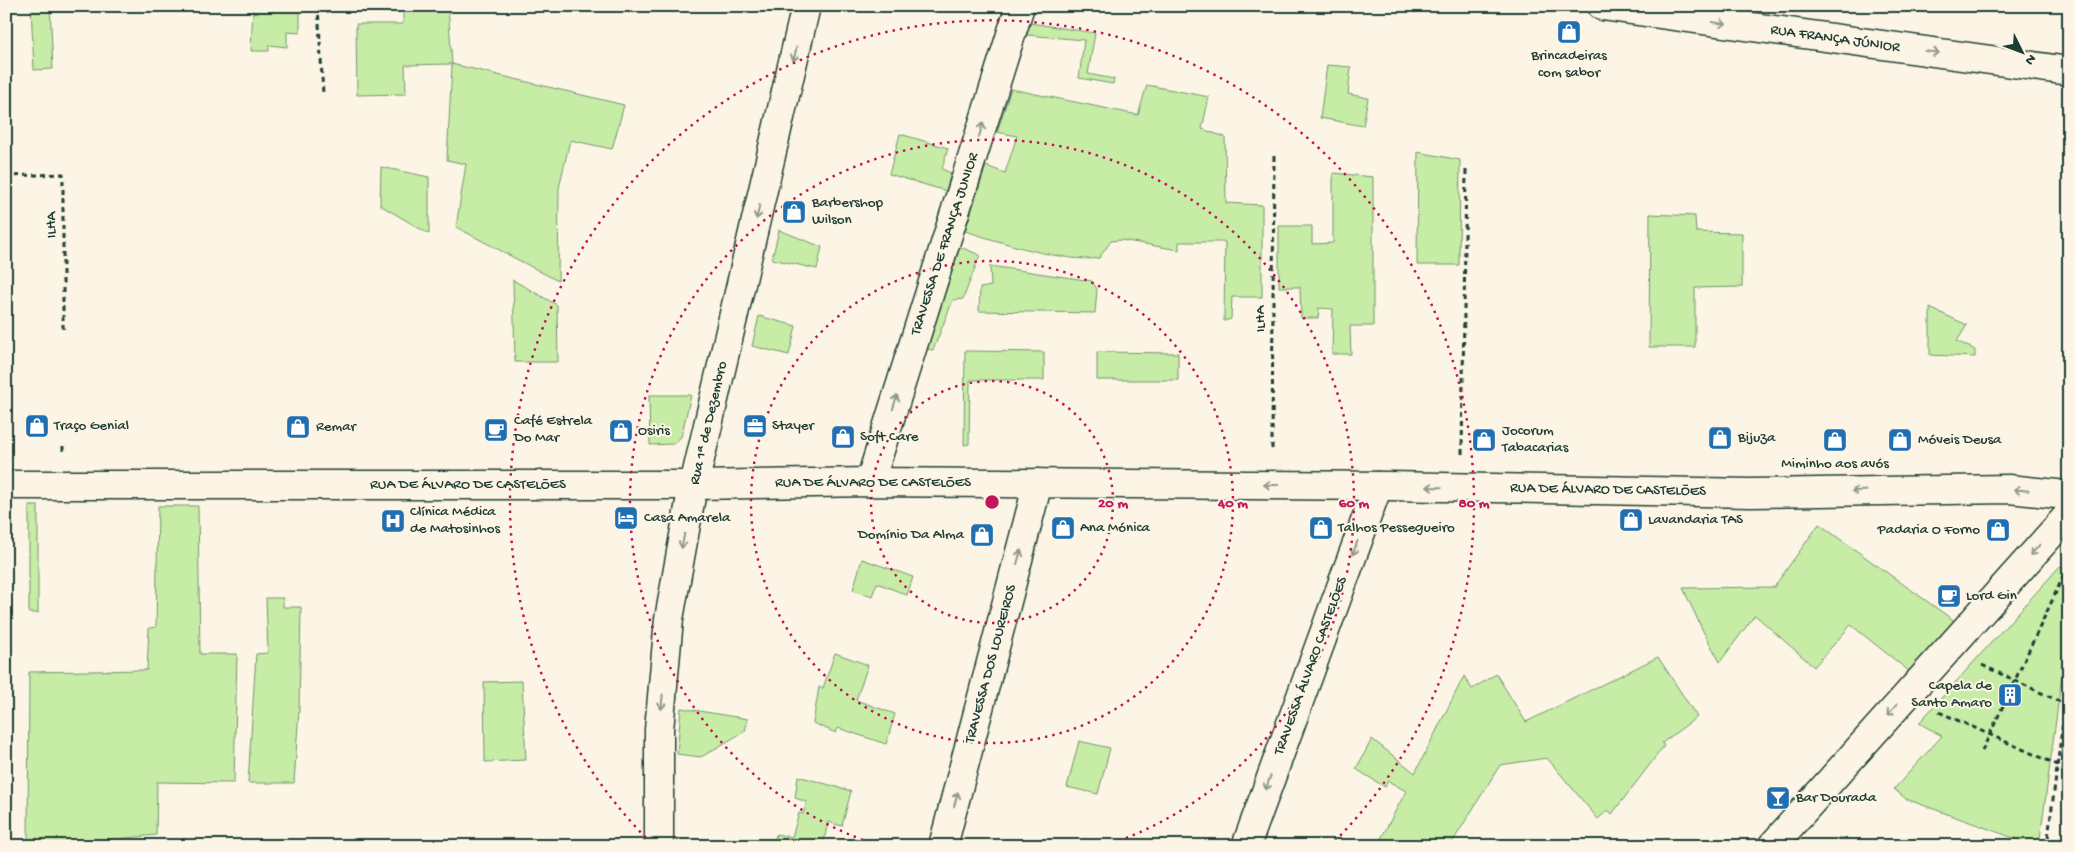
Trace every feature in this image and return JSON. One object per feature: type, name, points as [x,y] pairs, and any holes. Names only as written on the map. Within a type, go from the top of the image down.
[{"type":"street","name":"Rua 1ª de Dezembro","points":[[659,846],[659,730],[669,619],[688,511],[806,6]]},
{"type":"street","name":"TRAVESSA DE FRANÇA JUNIOR","points":[[870,482],[1020,6]]},
{"type":"street","name":"RUA FRANÇA JÚNIOR","points":[[1602,6],[2069,71]]},
{"type":"street","name":"RUA DE ÁLVARO DE CASTELÕES","points":[[6,485],[695,485],[870,482],[1378,486],[1751,492],[2009,489],[2057,494],[2069,498]]},
{"type":"street","name":"TRAVESSA DOS LOUREIROS","points":[[943,846],[1038,483]]},
{"type":"street","name":"TRAVESSA ÁLVARO CASTELÕES","points":[[1246,846],[1378,486]]},
{"type":"street","points":[[1772,846],[2069,514]]},
{"type":"path","points":[[318,6],[323,94]]},
{"type":"path","name":"ILHA","points":[[1271,485],[1274,154]]},
{"type":"path","points":[[1461,487],[1466,169]]},
{"type":"path","name":"ILHA","points":[[6,176],[63,174],[63,331]]},
{"type":"path","points":[[1982,751],[2065,574]]},
{"type":"path","points":[[1975,661],[2065,704]]},
{"type":"path","points":[[2047,846],[2069,675]]},
{"type":"path","points":[[1932,709],[2058,765]]},
{"type":"green space","points":[[31,6],[50,6],[53,69],[34,70]]},
{"type":"green space","points":[[253,6],[300,6],[300,33],[287,32],[287,47],[269,45],[269,51],[251,51]]},
{"type":"green space","points":[[403,6],[448,6],[452,64],[405,65],[406,94],[357,95],[356,24],[403,24]]},
{"type":"green space","points":[[1030,23],[1095,33],[1088,74],[1114,79],[1113,84],[1079,78],[1084,40],[1027,35]]},
{"type":"green space","points":[[452,64],[624,105],[612,149],[570,140],[559,188],[558,281],[456,227],[466,164],[447,160]]},
{"type":"green space","points":[[1327,65],[1351,67],[1348,94],[1368,98],[1363,126],[1320,118]]},
{"type":"green space","points":[[1147,85],[1209,97],[1202,129],[1225,137],[1226,203],[1262,205],[1262,297],[1232,297],[1231,319],[1224,321],[1225,242],[1179,242],[1179,250],[1121,240],[1111,241],[1099,258],[1086,259],[1051,255],[965,231],[986,166],[1005,173],[1017,136],[997,132],[1011,89],[1138,115]]},
{"type":"green space","points":[[900,134],[948,148],[942,169],[951,173],[946,191],[889,174]]},
{"type":"green space","points":[[1418,152],[1460,160],[1459,265],[1417,265]]},
{"type":"green space","points":[[381,167],[429,177],[429,234],[380,205]]},
{"type":"green space","points":[[1333,173],[1373,177],[1373,326],[1350,326],[1351,354],[1332,354],[1333,309],[1319,308],[1318,318],[1301,318],[1300,287],[1279,287],[1279,226],[1312,226],[1312,244],[1333,243]]},
{"type":"green space","points":[[1650,214],[1695,216],[1696,232],[1742,233],[1742,287],[1695,288],[1695,347],[1649,347]]},
{"type":"green space","points":[[779,230],[822,247],[817,269],[772,259]]},
{"type":"green space","points":[[960,247],[980,255],[963,299],[953,300],[933,350],[927,349]]},
{"type":"green space","points":[[990,266],[1092,281],[1097,289],[1095,313],[979,311],[980,288],[991,286]]},
{"type":"green space","points":[[513,280],[557,305],[558,362],[515,362]]},
{"type":"green space","points":[[1930,308],[1967,325],[1957,341],[1975,350],[1975,357],[1930,355]]},
{"type":"green space","points":[[759,316],[796,326],[789,355],[752,346]]},
{"type":"green space","points":[[965,351],[1044,352],[1044,380],[970,380],[969,444],[964,445]]},
{"type":"green space","points":[[1097,352],[1178,353],[1178,380],[1097,380]]},
{"type":"green space","points":[[649,395],[691,395],[681,437],[673,444],[650,445]]},
{"type":"green space","points":[[29,506],[38,506],[38,613],[29,613]]},
{"type":"green space","points":[[158,506],[198,506],[200,654],[237,654],[234,783],[157,782],[156,835],[107,840],[28,844],[29,672],[147,670],[149,628],[156,627]]},
{"type":"green space","points":[[1819,524],[1956,622],[1910,672],[1851,625],[1814,667],[1755,615],[1720,662],[1683,588],[1774,587]]},
{"type":"green space","points":[[862,559],[913,577],[907,595],[877,583],[872,596],[853,590]]},
{"type":"green space","points":[[2060,566],[2069,571],[2069,623],[2039,846],[2021,846],[2022,841],[1906,799],[1894,789],[1942,736],[1919,723]]},
{"type":"green space","points":[[266,598],[283,598],[283,607],[301,607],[299,710],[294,783],[248,783],[256,654],[268,653]]},
{"type":"green space","points":[[835,653],[868,665],[856,700],[895,714],[886,744],[838,728],[836,733],[813,723],[819,687],[823,688]]},
{"type":"green space","points":[[1658,657],[1697,717],[1662,743],[1664,746],[1612,814],[1608,810],[1598,819],[1547,758],[1500,765],[1450,846],[1377,846],[1406,791],[1388,781],[1385,787],[1356,769],[1372,739],[1415,773],[1464,676],[1472,689],[1496,674],[1526,722]]},
{"type":"green space","points":[[522,681],[526,760],[485,762],[484,682]]},
{"type":"green space","points":[[681,708],[748,719],[745,731],[701,757],[677,754]]},
{"type":"green space","points":[[1079,741],[1110,748],[1098,794],[1067,787]]},
{"type":"green space","points":[[798,776],[851,791],[842,826],[828,822],[823,846],[786,846],[774,843],[776,834],[792,837],[799,813],[803,814],[807,802],[795,798]]},
{"type":"place","name":"Brincadeiras com sabor","points":[[1569,32]]},
{"type":"place","name":"Barbershop Wilson","points":[[794,212]]},
{"type":"place","name":"Traço Genial","points":[[37,426]]},
{"type":"place","name":"Stayer","points":[[755,426]]},
{"type":"place","name":"Remar","points":[[298,427]]},
{"type":"place","name":"Café Estrela Do Mar","points":[[496,430]]},
{"type":"place","name":"Osiris","points":[[621,431]]},
{"type":"place","name":"Soft Care","points":[[843,437]]},
{"type":"place","name":"Bijuza","points":[[1720,438]]},
{"type":"place","name":"Jocorum Tabacarias","points":[[1484,440]]},
{"type":"place","name":"Miminho aos avós","points":[[1835,440]]},
{"type":"place","name":"Móveis Deusa","points":[[1900,440]]},
{"type":"place","name":"Casa Amarela","points":[[626,518]]},
{"type":"place","name":"Lavandaria TAS","points":[[1631,520]]},
{"type":"place","name":"Clínica Médica de Matosinhos","points":[[393,521]]},
{"type":"place","name":"Ana Mónica","points":[[1063,528]]},
{"type":"place","name":"Talhos Pessegueiro","points":[[1321,528]]},
{"type":"place","name":"Padaria O Forno","points":[[1998,530]]},
{"type":"place","name":"Domínio Da Alma","points":[[982,535]]},
{"type":"place","name":"Lord Gin","points":[[1949,596]]},
{"type":"place","name":"Capela de Santo Amaro","points":[[2010,695]]},
{"type":"place","name":"Bar Dourada","points":[[1778,798]]}]
